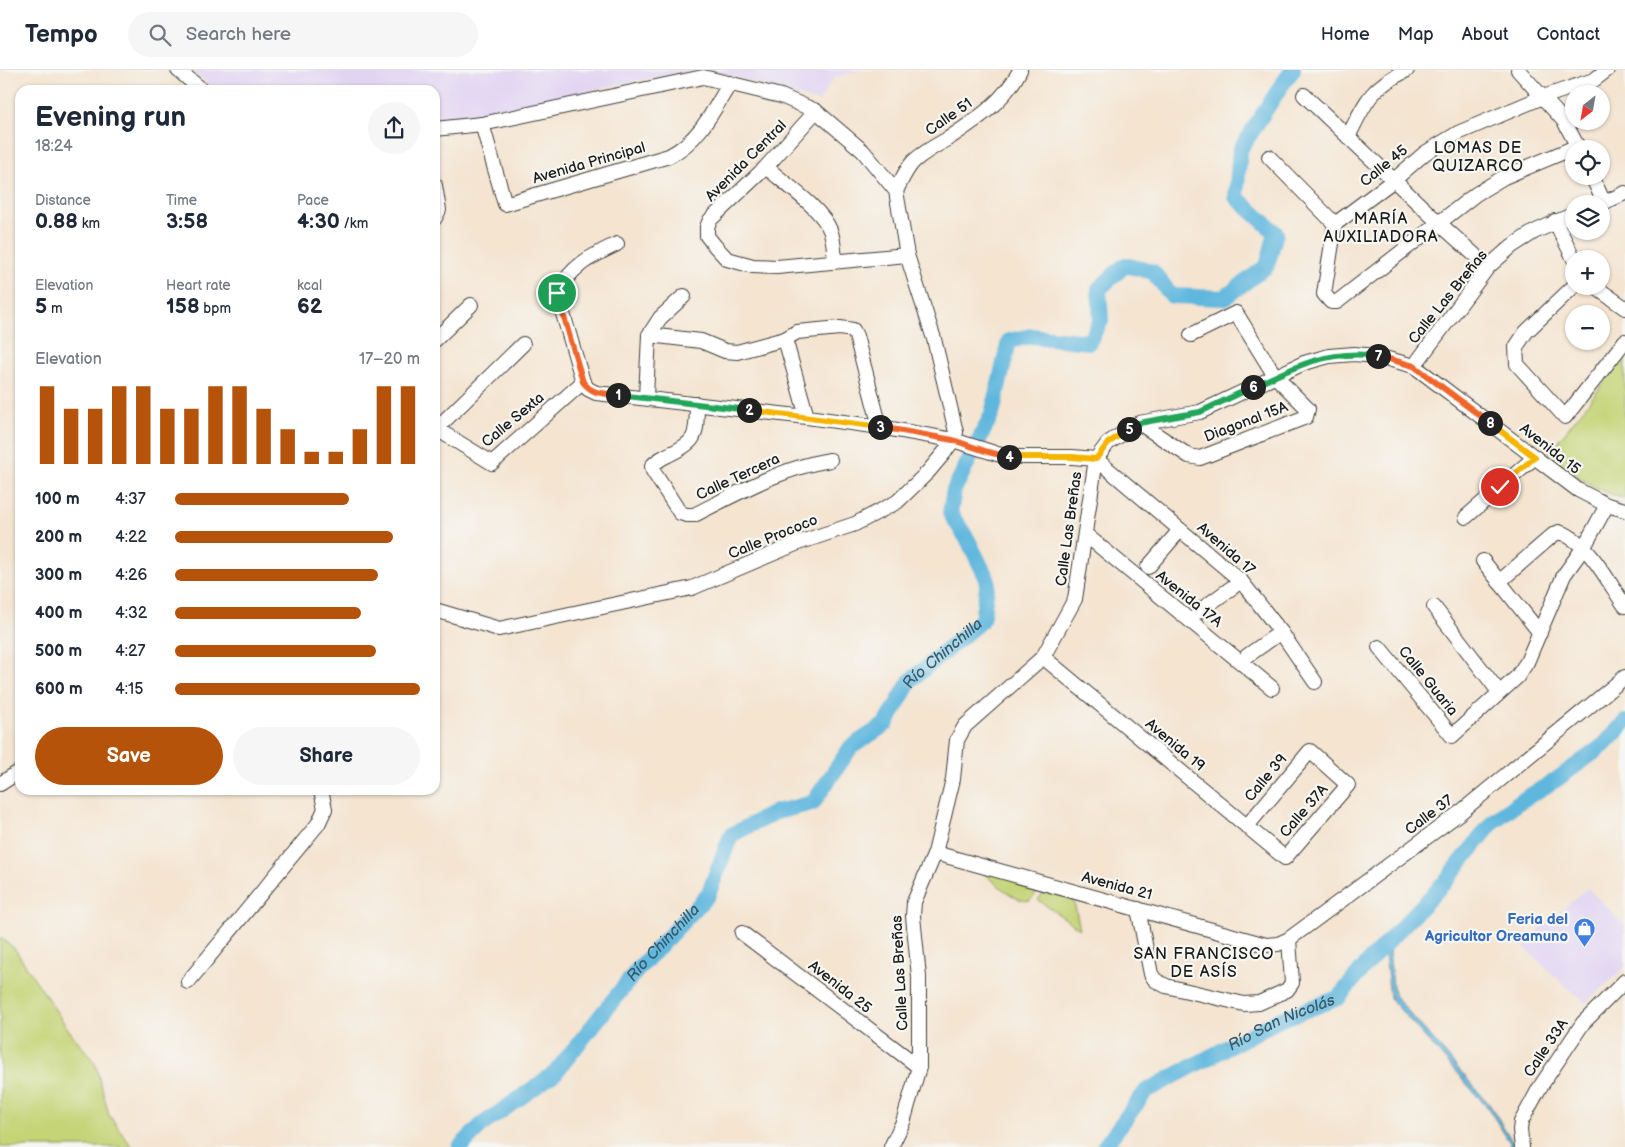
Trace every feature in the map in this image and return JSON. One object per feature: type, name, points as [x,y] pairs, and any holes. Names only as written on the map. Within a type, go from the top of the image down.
[{"type":"street","points":[[178,70],[196,85]]},
{"type":"street","name":"Calle 51","points":[[896,191],[913,162],[961,130],[998,102],[1016,80],[1020,70]]},
{"type":"street","points":[[1348,137],[1368,98],[1379,86],[1407,70]]},
{"type":"street","points":[[1518,70],[1564,121],[1575,140]]},
{"type":"street","name":"Calle 45","points":[[1335,224],[1394,180],[1425,153],[1458,133],[1544,97],[1594,80],[1607,70]]},
{"type":"street","points":[[440,128],[482,124],[703,76],[781,96],[816,111],[863,151],[896,191],[907,255],[934,339],[959,442]]},
{"type":"street","name":"Avenida Principal","points":[[482,124],[505,204],[669,156],[691,141],[703,127],[730,83]]},
{"type":"street","points":[[1304,95],[1488,267]]},
{"type":"street","name":"Avenida Central","points":[[816,111],[766,167],[710,220],[706,227],[707,236],[727,259],[753,266],[777,266],[907,255]]},
{"type":"street","points":[[1269,157],[1335,224],[1324,294],[1331,302],[1337,302],[1440,224],[1476,194],[1504,178],[1565,154]]},
{"type":"street","points":[[766,167],[826,222],[831,232],[835,261]]},
{"type":"street","points":[[1610,200],[1625,193]]},
{"type":"street","name":"Calle Las Breñas","points":[[891,1147],[903,1122],[919,1067],[919,977],[912,916],[914,902],[935,853],[952,779],[958,740],[965,726],[1044,657],[1075,600],[1096,459],[1108,443],[1139,423],[1208,409],[1304,363],[1329,356],[1354,354],[1377,356],[1414,366],[1488,267],[1512,246],[1565,218]]},
{"type":"street","points":[[1556,221],[1570,250]]},
{"type":"street","points":[[617,244],[577,266],[566,277],[557,293],[583,382],[588,389],[596,393],[646,397],[880,427],[959,442],[1007,457],[1096,459]]},
{"type":"street","points":[[1565,295],[1526,332],[1516,347],[1517,364],[1565,417],[1625,341]]},
{"type":"street","points":[[1607,295],[1625,308]]},
{"type":"street","points":[[646,397],[649,334],[653,325],[684,296]]},
{"type":"street","points":[[440,335],[471,305]]},
{"type":"street","points":[[1191,335],[1236,313],[1275,376]]},
{"type":"street","points":[[649,334],[701,341],[726,351],[737,352],[785,339],[797,332],[840,328],[853,330],[880,427]]},
{"type":"street","points":[[785,339],[807,417]]},
{"type":"street","points":[[440,424],[524,344]]},
{"type":"street","name":"Avenida 15","points":[[1414,366],[1578,490],[1607,505],[1625,510]]},
{"type":"street","name":"Diagonal 15A","points":[[1139,423],[1189,456],[1200,458],[1306,417],[1308,409],[1275,376]]},
{"type":"street","name":"Calle Sexta","points":[[440,430],[492,463],[583,382]]},
{"type":"street","name":"Calle Tercera","points":[[697,404],[696,432],[692,440],[684,448],[656,461],[652,466],[653,471],[680,513],[687,516],[694,515],[766,479],[809,464],[830,460]]},
{"type":"street","name":"Calle Prococo","points":[[440,611],[499,629],[692,588],[798,543],[855,524],[897,502],[959,442]]},
{"type":"street","points":[[1466,517],[1535,457]]},
{"type":"street","name":"Avenida 17","points":[[1096,459],[1241,581],[1281,632],[1315,682]]},
{"type":"street","points":[[1434,608],[1499,692],[1517,677],[1527,662],[1564,575],[1584,547],[1607,505]]},
{"type":"street","points":[[1148,567],[1180,530]]},
{"type":"street","points":[[1499,582],[1552,535],[1559,532],[1584,547],[1625,606]]},
{"type":"street","name":"Avenida 17A","points":[[1086,535],[1272,688]]},
{"type":"street","points":[[1483,561],[1540,633]]},
{"type":"street","points":[[1198,612],[1241,581]]},
{"type":"street","points":[[1247,656],[1281,632]]},
{"type":"street","name":"Calle Guaria","points":[[1379,647],[1452,736],[1499,692]]},
{"type":"street","name":"Avenida 19","points":[[1044,657],[1285,858]]},
{"type":"street","name":"Calle 37","points":[[1289,939],[1462,811],[1625,677]]},
{"type":"street","name":"Calle 39","points":[[1247,826],[1310,751],[1348,785]]},
{"type":"street","points":[[0,784],[15,774]]},
{"type":"street","name":"Calle 37A","points":[[1285,858],[1348,785]]},
{"type":"street","points":[[188,982],[318,824],[325,809],[322,795]]},
{"type":"street","name":"Avenida 21","points":[[935,853],[1138,908],[1266,946],[1278,944],[1289,939]]},
{"type":"street","points":[[1138,908],[1151,974],[1156,980],[1166,986],[1244,1004],[1259,1003],[1287,990],[1292,983],[1293,973],[1289,939]]},
{"type":"street","name":"Avenida 25","points":[[742,933],[919,1067]]},
{"type":"street","name":"Calle 33A","points":[[1522,1147],[1521,1122],[1540,1087],[1583,1023],[1625,981]]},
{"type":"shaded area","points":[[191,70],[696,70],[601,88],[493,112],[440,119],[440,85],[209,85]]},
{"type":"shaded area","points":[[709,70],[864,70],[834,77],[819,102]]},
{"type":"shaded area","points":[[1588,888],[1625,926],[1625,967],[1586,1003],[1521,944]]},
{"type":"green space","points":[[1625,356],[1625,499],[1593,486],[1548,454]]},
{"type":"green space","points":[[975,866],[1041,885],[1032,899],[1025,901],[1010,894]]},
{"type":"green space","points":[[1048,887],[1072,893],[1080,929],[1038,900]]},
{"type":"green space","points":[[0,937],[14,948],[68,1029],[95,1063],[109,1115],[132,1147],[0,1147]]},
{"type":"water","points":[[1388,941],[1394,995],[1490,1105],[1514,1144],[1513,1147],[1509,1147],[1510,1143],[1488,1108],[1390,998],[1384,945]]},
{"type":"waterway","name":"Río Chinchilla","points":[[460,1147],[483,1124],[555,1073],[638,969],[708,895],[731,835],[776,812],[813,803],[851,747],[886,724],[910,681],[982,620],[988,581],[968,540],[950,513],[954,490],[992,414],[1009,341],[1031,336],[1089,342],[1101,320],[1099,289],[1125,265],[1153,272],[1172,296],[1224,298],[1267,266],[1276,233],[1236,197],[1240,150],[1293,70]]},
{"type":"waterway","name":"Río San Nicolás","points":[[1104,1147],[1146,1091],[1279,1020],[1338,998],[1372,958],[1445,882],[1493,822],[1516,804],[1556,780],[1604,745],[1625,722]]},
{"type":"place","name":"Feria del Agricultor Oreamuno","points":[[1584,947]]},
{"type":"district","name":"LOMAS DE QUIZARCO","points":[[1478,157]]},
{"type":"district","name":"MARÍA AUXILIADORA","points":[[1381,228]]},
{"type":"district","name":"SAN FRANCISCO DE ASÍS","points":[[1204,963]]},
{"type":"route","points":[[557,293],[583,382],[588,389],[596,393],[646,397],[880,427],[953,440],[1007,457],[1096,459],[1108,443],[1139,423],[1200,412],[1304,363],[1329,356],[1354,354],[1398,360],[1414,366],[1535,457],[1500,487]]}]
